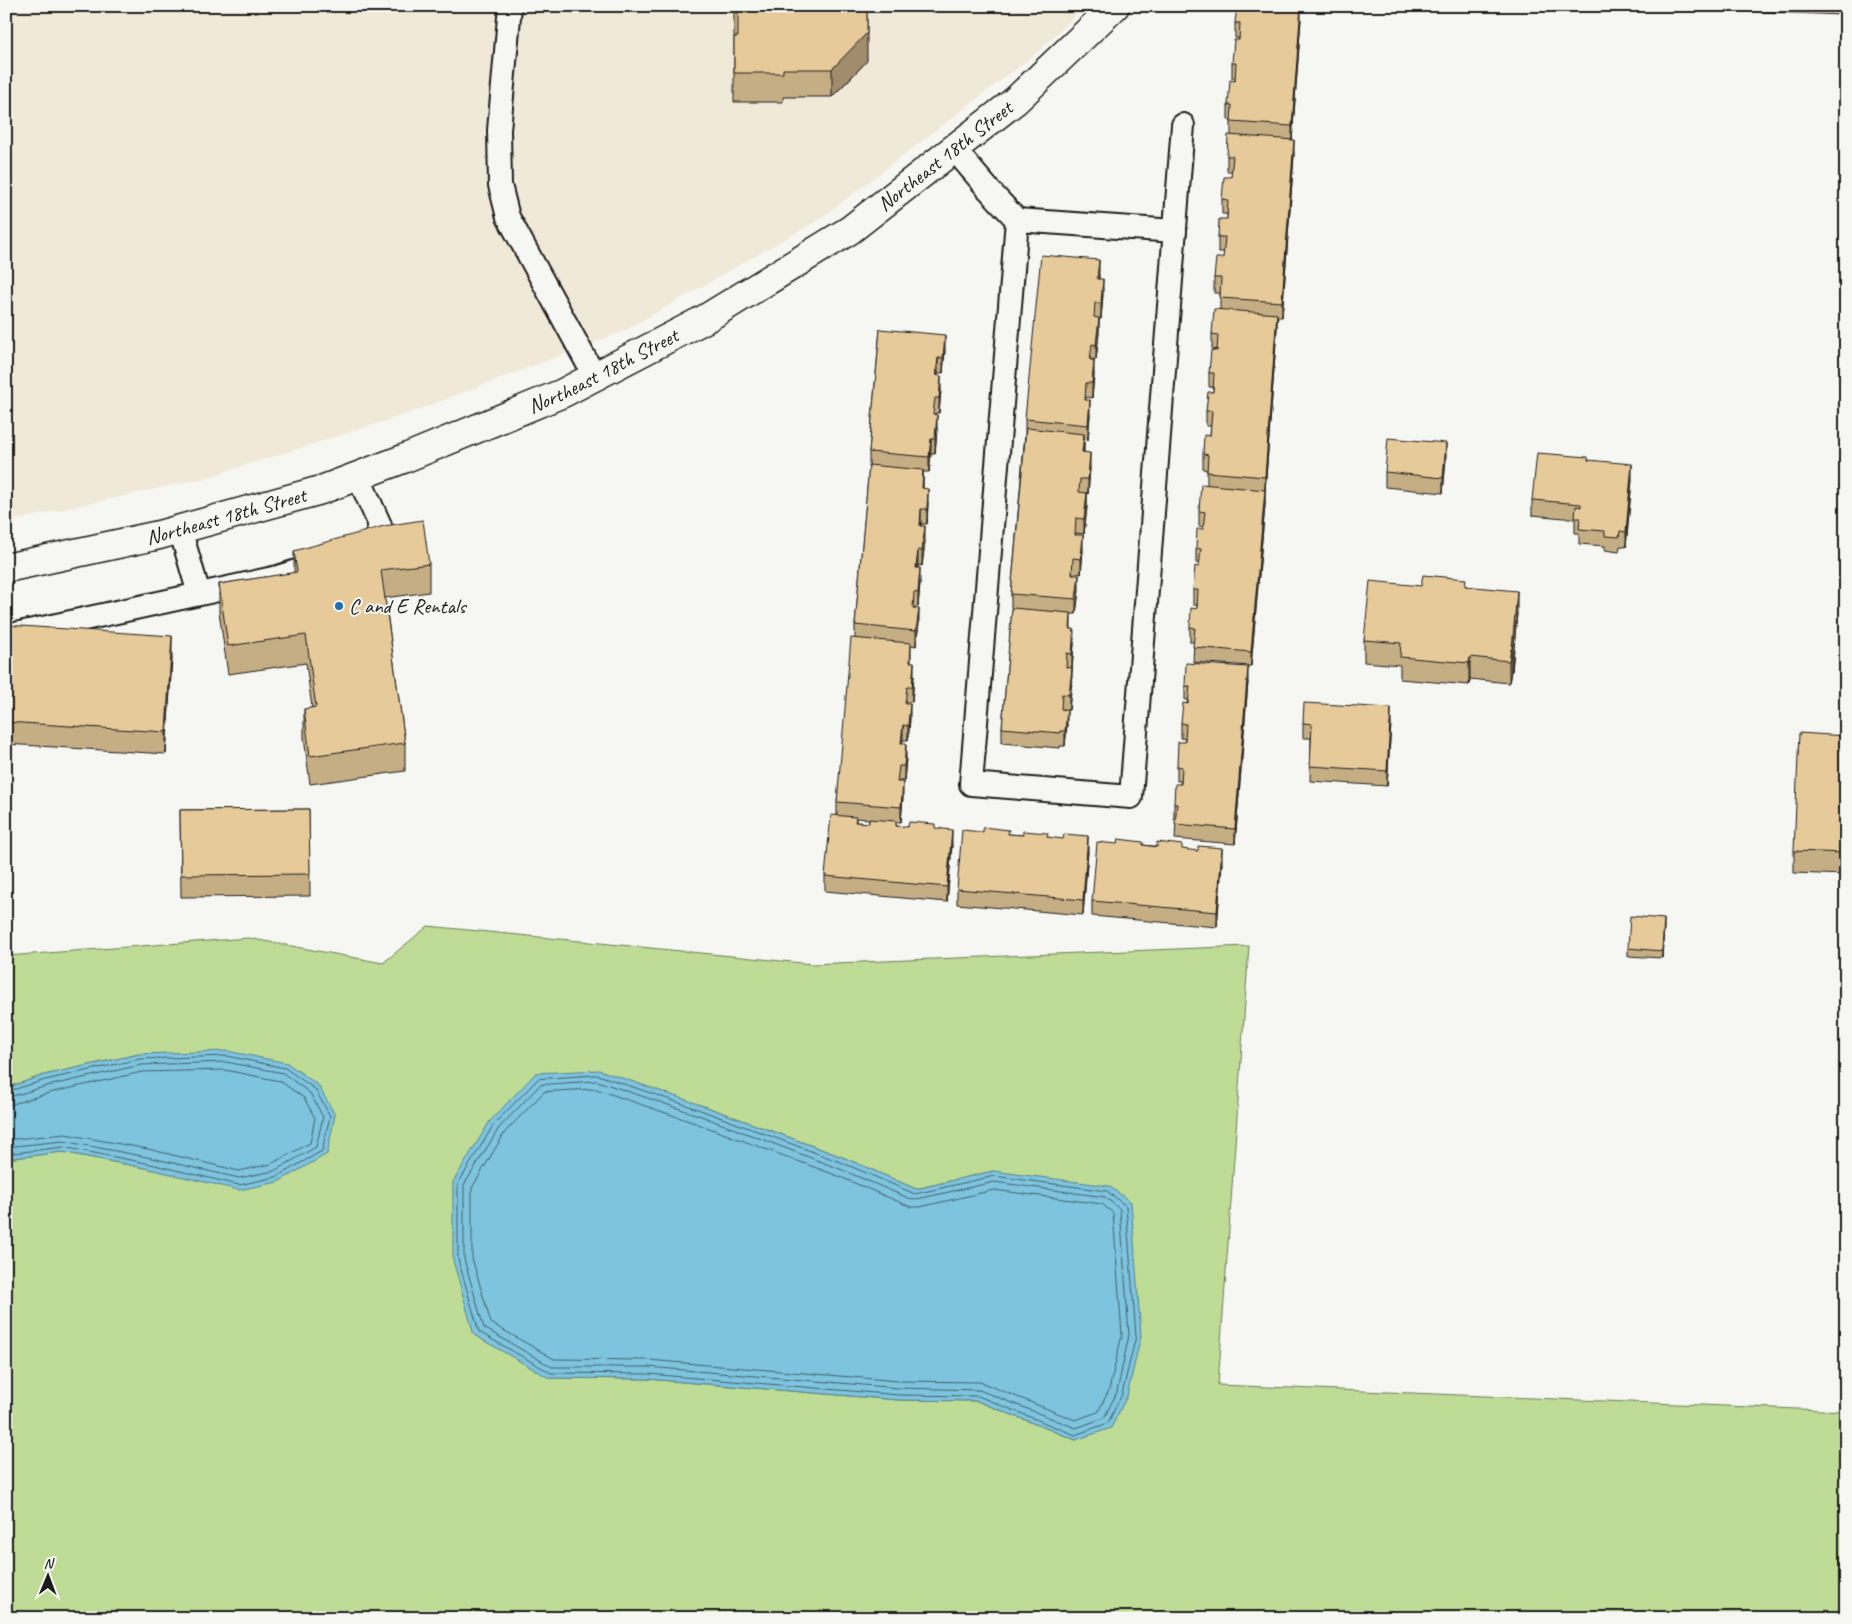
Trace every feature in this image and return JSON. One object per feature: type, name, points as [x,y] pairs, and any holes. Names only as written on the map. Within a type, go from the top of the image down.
[{"type":"street","name":"Northeast 18th Street","points":[[6,568],[180,529],[321,490],[403,459],[563,393],[595,377],[706,319],[850,230],[1015,101],[1115,6]]},
{"type":"lane","points":[[510,6],[499,130],[500,185],[508,217],[595,377]]},
{"type":"lane","points":[[1017,220],[971,784],[1130,797],[1183,125]]},
{"type":"lane","points":[[954,149],[1017,220],[1175,231]]},
{"type":"lane","points":[[6,636],[278,577],[364,550],[376,538],[380,524],[358,476]]},
{"type":"lane","points":[[180,529],[199,594]]},
{"type":"shaded area","points":[[6,6],[1085,6],[1038,52],[820,219],[624,331],[407,414],[205,478],[6,522]]},
{"type":"green space","points":[[428,926],[812,964],[1249,946],[1218,1385],[1846,1411],[1846,1618],[6,1618],[6,1159],[62,1152],[145,1168],[139,1054],[44,1075],[6,1088],[6,956],[248,938],[383,963]],"holes":[[[704,1106],[845,1158],[916,1189],[993,1171],[1076,1440],[977,1401],[898,1400],[647,1379],[549,1378]]]},
{"type":"water","points":[[227,1051],[287,1063],[318,1085],[335,1115],[327,1154],[278,1182],[239,1190],[145,1168],[62,1152],[6,1159],[6,1088],[44,1075],[139,1054]]},
{"type":"water","points":[[599,1070],[845,1158],[916,1189],[993,1171],[1109,1186],[1131,1202],[1141,1336],[1127,1396],[1111,1428],[1076,1440],[977,1401],[898,1400],[647,1379],[549,1378],[474,1335],[453,1260],[453,1182],[490,1121],[536,1073]]},
{"type":"building","points":[[734,6],[867,6],[867,33],[832,69],[783,69],[783,73],[734,73],[734,37],[738,37],[738,11],[734,11]]},
{"type":"building","points":[[1237,6],[1301,6],[1292,126],[1231,122],[1232,105],[1228,105],[1230,80],[1235,81],[1236,63],[1232,63],[1234,40],[1239,40],[1240,23],[1235,23]]},
{"type":"building","points":[[1228,135],[1294,140],[1282,302],[1220,298],[1221,278],[1214,278],[1216,258],[1223,258],[1225,237],[1218,237],[1219,219],[1227,219],[1228,200],[1222,199],[1224,177],[1231,177],[1233,156],[1227,156]]},
{"type":"building","points":[[1041,255],[1099,260],[1097,279],[1103,279],[1101,304],[1095,303],[1094,317],[1099,318],[1096,345],[1092,344],[1090,360],[1094,360],[1092,383],[1086,383],[1085,400],[1090,400],[1088,425],[1025,419]]},
{"type":"building","points":[[1214,309],[1277,314],[1265,477],[1207,472],[1208,455],[1203,454],[1204,435],[1210,436],[1212,411],[1206,411],[1208,392],[1213,392],[1214,373],[1209,373],[1211,350],[1217,351],[1218,335],[1212,334]]},
{"type":"building","points":[[880,329],[945,335],[943,358],[938,358],[936,375],[941,376],[939,398],[935,398],[933,414],[937,415],[935,439],[931,439],[929,457],[869,452]]},
{"type":"building","points":[[1026,428],[1084,434],[1082,452],[1090,453],[1088,479],[1080,479],[1079,492],[1087,493],[1084,519],[1076,518],[1075,535],[1083,535],[1081,559],[1073,558],[1072,575],[1079,575],[1076,599],[1011,594]]},
{"type":"building","points":[[1388,438],[1446,443],[1443,478],[1385,472]]},
{"type":"building","points":[[1537,453],[1588,457],[1588,460],[1632,464],[1626,532],[1620,531],[1619,537],[1605,536],[1605,531],[1579,529],[1580,518],[1575,518],[1576,506],[1581,507],[1581,504],[1532,500]]},
{"type":"building","points":[[869,465],[923,470],[922,488],[928,489],[927,509],[921,509],[920,526],[925,526],[922,551],[918,550],[916,568],[920,568],[918,593],[914,592],[913,608],[919,609],[916,631],[855,625]]},
{"type":"building","points":[[1201,484],[1265,490],[1251,652],[1193,647],[1195,628],[1190,627],[1191,608],[1197,609],[1198,590],[1193,590],[1195,566],[1199,567],[1201,549],[1196,548],[1197,529],[1203,529],[1205,512],[1199,511]]},
{"type":"building","points":[[423,520],[429,564],[381,570],[405,743],[310,756],[304,709],[316,707],[306,635],[228,646],[219,584],[297,572],[294,551],[384,526]]},
{"type":"building","points":[[1423,575],[1466,579],[1465,586],[1517,591],[1512,649],[1509,661],[1470,657],[1469,663],[1400,657],[1401,643],[1364,640],[1370,581],[1421,586]]},
{"type":"building","points":[[1012,608],[1071,613],[1070,629],[1074,629],[1072,654],[1067,653],[1066,667],[1072,668],[1069,695],[1062,694],[1061,709],[1067,710],[1065,731],[1060,731],[1060,733],[1002,728]]},
{"type":"building","points":[[6,625],[172,636],[166,732],[6,722]]},
{"type":"building","points":[[851,638],[911,643],[910,662],[914,662],[912,687],[907,687],[905,704],[910,704],[908,726],[903,725],[901,743],[906,743],[904,766],[899,766],[897,782],[903,782],[901,807],[837,802]]},
{"type":"building","points":[[1186,663],[1248,667],[1235,829],[1175,824],[1177,804],[1174,804],[1175,784],[1181,784],[1182,767],[1177,766],[1178,742],[1185,742],[1186,724],[1181,723],[1183,703],[1188,704],[1190,686],[1185,686]]},
{"type":"building","points":[[1304,703],[1391,708],[1387,771],[1310,766],[1312,724],[1303,723]]},
{"type":"building","points":[[1799,733],[1846,736],[1846,853],[1794,851]]},
{"type":"building","points":[[309,809],[310,874],[181,875],[180,810]]},
{"type":"building","points":[[831,815],[856,817],[855,822],[869,823],[869,819],[896,821],[896,826],[908,827],[909,822],[935,824],[935,828],[952,830],[947,887],[825,876]]},
{"type":"building","points":[[983,827],[1009,830],[1008,834],[1023,835],[1023,831],[1048,833],[1047,837],[1063,839],[1064,834],[1088,836],[1083,900],[957,889],[962,830],[983,832]]},
{"type":"building","points":[[1118,839],[1143,842],[1143,845],[1157,847],[1157,842],[1182,845],[1182,849],[1198,851],[1198,846],[1222,848],[1217,912],[1092,901],[1097,842],[1117,844]]},
{"type":"building","points":[[1630,916],[1664,919],[1662,951],[1628,948]]},
{"type":"place","name":"C and E Rentals","points":[[339,606]]}]
